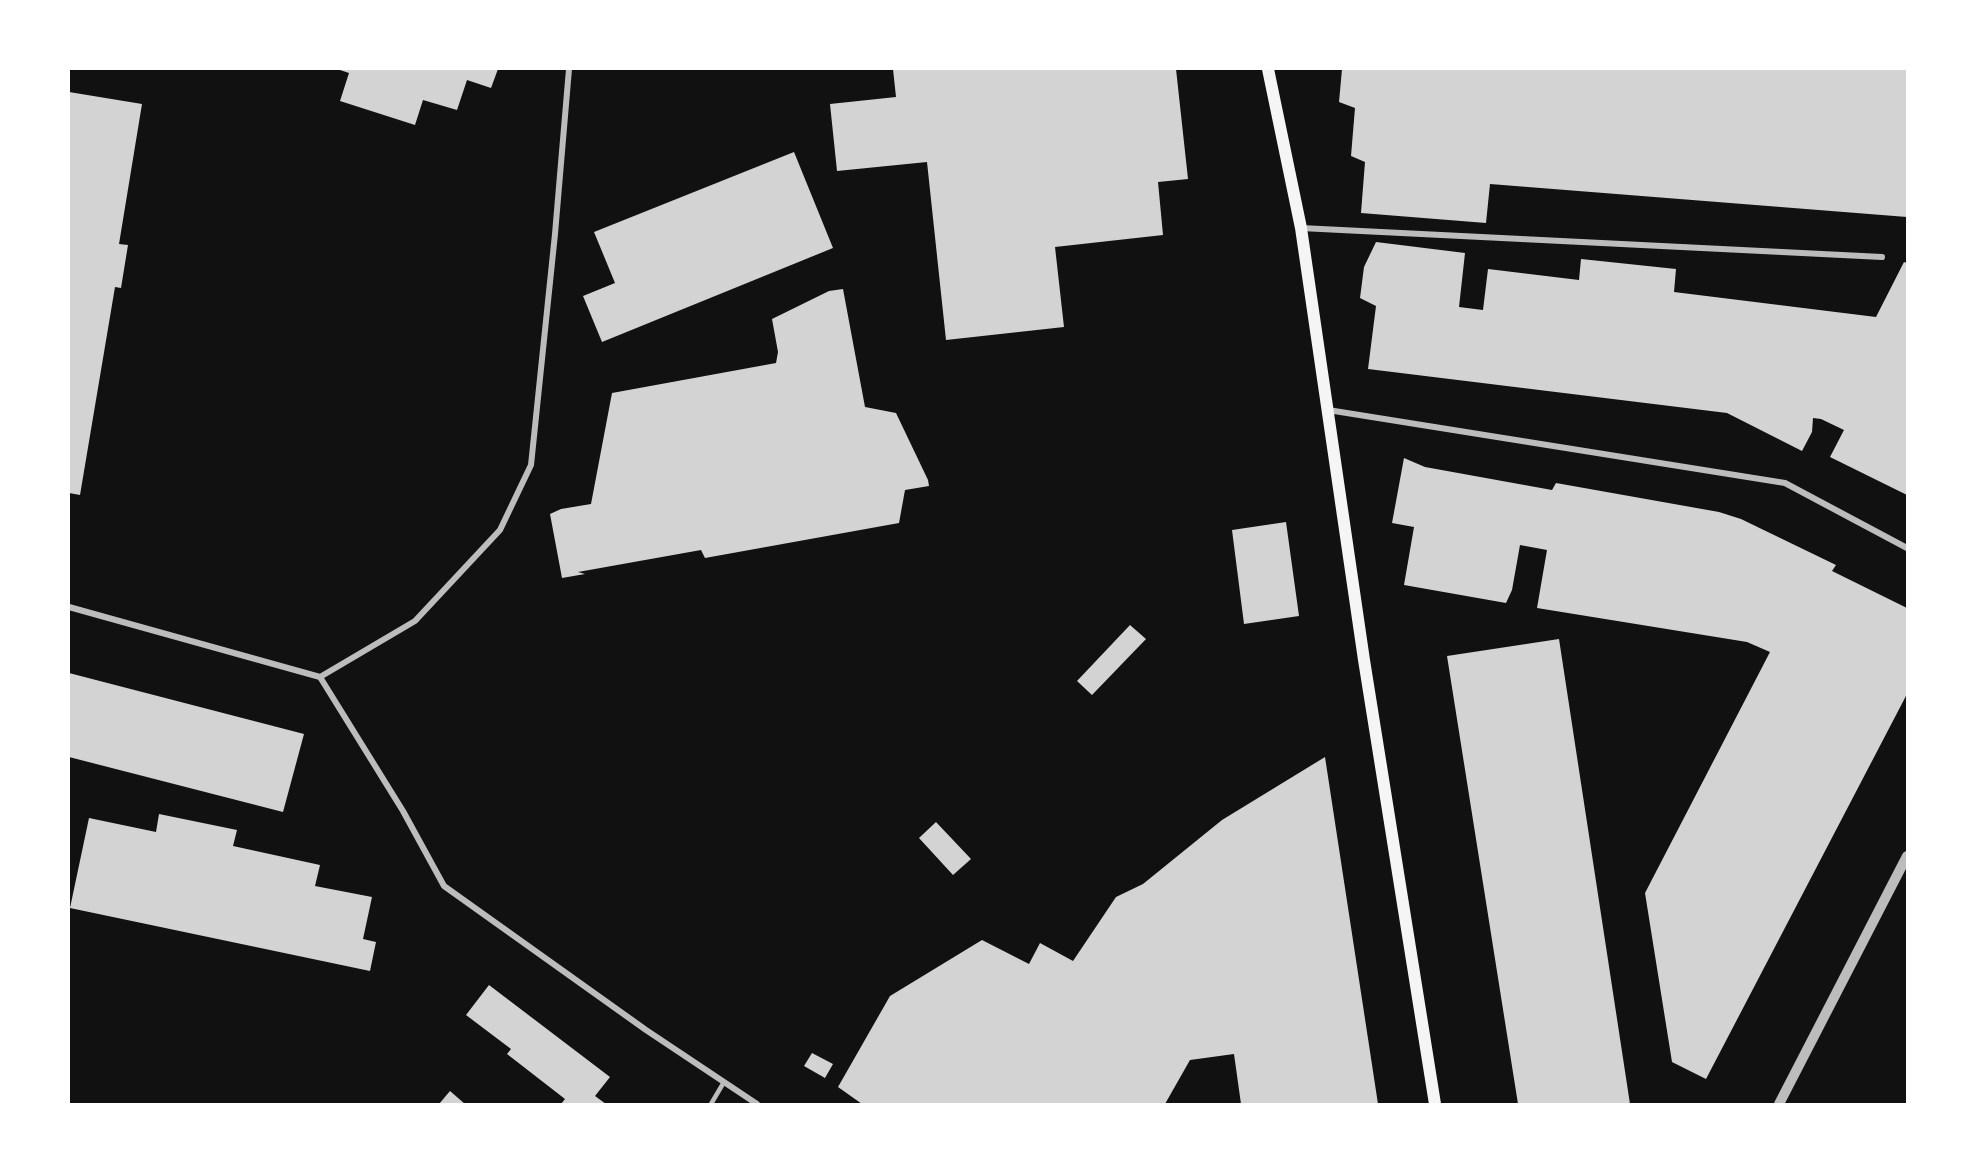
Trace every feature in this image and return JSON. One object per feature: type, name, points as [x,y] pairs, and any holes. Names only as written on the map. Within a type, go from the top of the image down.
[{"type":"main road","points":[[1268,69],[1301,228],[1364,660],[1435,1104]]},
{"type":"street","points":[[320,677],[415,621],[500,530],[531,465],[554,245],[569,69]]},
{"type":"street","points":[[1301,228],[1882,257]]},
{"type":"street","points":[[1328,410],[1785,483],[1907,548]]},
{"type":"street","points":[[69,607],[320,677],[403,811],[444,886],[646,1030],[757,1104]]},
{"type":"street","points":[[1779,1104],[1907,856]]},
{"type":"lane","points":[[711,1104],[724,1082]]},
{"type":"building","points":[[337,69],[498,69],[491,88],[467,80],[457,110],[423,100],[415,125],[340,101],[349,73]]},
{"type":"building","points":[[893,69],[1176,69],[1188,179],[1158,182],[1163,235],[1055,247],[1064,327],[946,340],[927,162],[837,171],[830,104],[896,97]]},
{"type":"building","points":[[1342,69],[1907,69],[1907,217],[1490,184],[1486,223],[1361,213],[1365,162],[1351,156],[1355,108],[1339,102]]},
{"type":"building","points":[[69,92],[142,104],[119,244],[128,245],[121,288],[115,287],[80,495],[69,493]]},
{"type":"building","points":[[794,152],[833,248],[602,342],[583,296],[615,283],[594,232]]},
{"type":"building","points":[[1376,242],[1465,253],[1459,307],[1483,310],[1488,269],[1579,280],[1581,259],[1676,269],[1674,292],[1876,317],[1904,262],[1907,263],[1907,495],[1830,457],[1844,430],[1821,419],[1813,418],[1812,432],[1802,451],[1727,413],[1368,369],[1376,306],[1360,298],[1364,267]]},
{"type":"building","points":[[843,289],[865,407],[896,413],[928,480],[929,486],[905,490],[899,523],[705,558],[701,550],[578,572],[585,574],[562,578],[550,514],[561,509],[591,504],[612,393],[776,363],[778,352],[772,319],[829,291]]},
{"type":"building","points":[[1404,458],[1425,467],[1552,490],[1556,483],[1719,512],[1741,519],[1836,565],[1832,571],[1907,608],[1907,694],[1706,1079],[1672,1062],[1645,893],[1770,652],[1747,642],[1537,608],[1547,550],[1520,545],[1512,590],[1506,603],[1404,585],[1414,527],[1392,523]]},
{"type":"building","points":[[1286,522],[1299,616],[1244,624],[1232,530]]},
{"type":"building","points":[[1130,625],[1146,639],[1092,695],[1077,681]]},
{"type":"building","points":[[1559,639],[1630,1104],[1518,1104],[1447,656]]},
{"type":"building","points":[[69,673],[304,734],[283,812],[69,757]]},
{"type":"building","points":[[1325,757],[1378,1104],[1241,1104],[1234,1054],[1190,1060],[1165,1104],[862,1104],[838,1087],[890,996],[982,940],[1029,964],[1040,943],[1073,961],[1116,897],[1143,884],[1222,820]]},
{"type":"building","points":[[159,814],[237,830],[233,846],[320,865],[315,886],[372,897],[363,939],[376,942],[370,971],[70,908],[89,818],[156,832]]},
{"type":"building","points":[[936,822],[971,859],[953,875],[919,838]]},
{"type":"building","points":[[489,985],[610,1077],[595,1096],[606,1104],[561,1104],[565,1099],[507,1054],[511,1049],[466,1015]]},
{"type":"building","points":[[812,1053],[833,1064],[825,1078],[804,1066]]},
{"type":"building","points":[[450,1091],[465,1104],[439,1104]]}]
